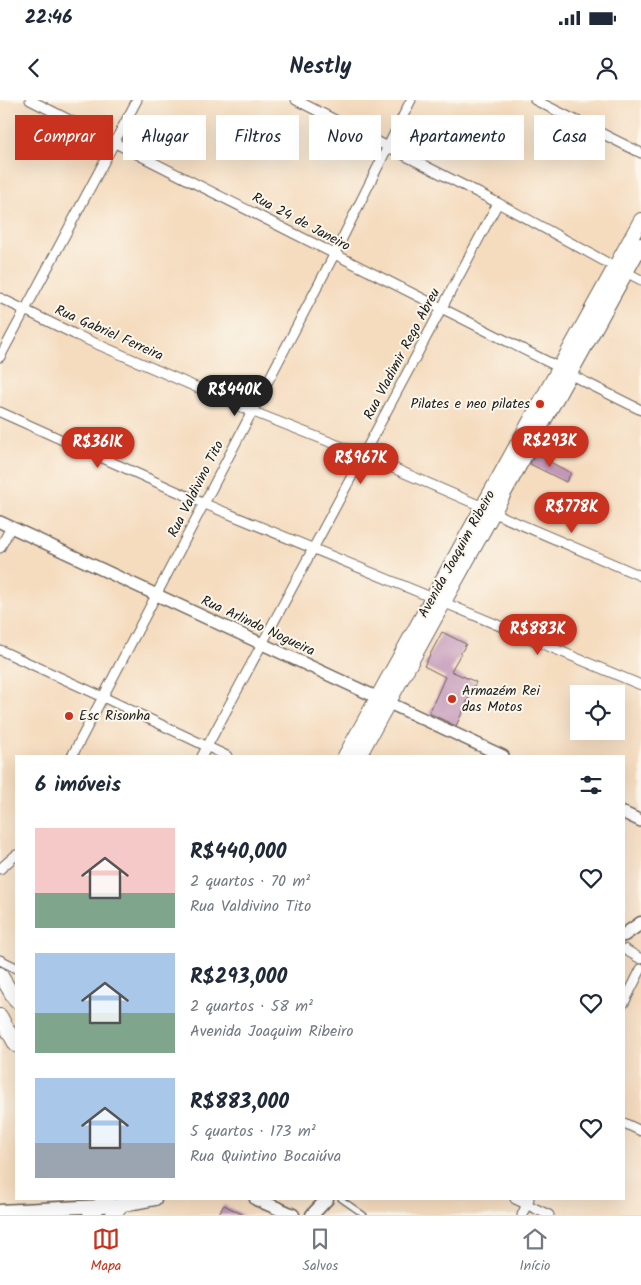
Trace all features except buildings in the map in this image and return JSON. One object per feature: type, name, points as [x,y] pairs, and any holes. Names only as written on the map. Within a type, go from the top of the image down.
[{"type":"main road","name":"Avenida Joaquim Ribeiro","points":[[346,755],[382,700],[439,601],[566,371],[621,269],[641,220]]},
{"type":"main road","name":"Avenida Joaquim Ribeiro","points":[[621,269],[641,245]]},
{"type":"main road","name":"Avenida Joaquim Ribeiro","points":[[359,755],[382,700]]},
{"type":"main road","points":[[625,934],[641,923]]},
{"type":"main road","points":[[0,974],[15,999]]},
{"type":"main road","points":[[0,1016],[15,1043]]},
{"type":"main road","points":[[0,1211],[106,1206],[149,1200]]},
{"type":"main road","points":[[258,1200],[292,1215]]},
{"type":"main road","points":[[312,1215],[326,1200]]},
{"type":"main road","points":[[90,1215],[106,1206]]},
{"type":"street","name":"Rua 24 de Janeiro","points":[[30,100],[641,410]]},
{"type":"street","points":[[0,357],[137,100]]},
{"type":"street","points":[[296,100],[498,203],[641,280]]},
{"type":"street","name":"Rua Valdivino Tito","points":[[73,755],[334,255],[411,100]]},
{"type":"street","points":[[535,100],[641,153]]},
{"type":"street","name":"Rua Vladimir Rego Abreu","points":[[203,755],[498,203]]},
{"type":"street","name":"Rua Gabriel Ferreira","points":[[0,298],[74,334],[251,411],[363,455],[641,576]]},
{"type":"street","points":[[0,412],[205,504],[641,685]]},
{"type":"street","points":[[0,548],[5,525]]},
{"type":"street","name":"Rua Arlindo Nogueira","points":[[5,525],[501,755]]},
{"type":"street","points":[[0,650],[225,755]]},
{"type":"street","points":[[625,813],[641,821]]},
{"type":"street","points":[[0,869],[15,856]]},
{"type":"street","points":[[625,950],[641,958]]},
{"type":"street","points":[[0,960],[15,968]]},
{"type":"street","points":[[625,1002],[641,969]]},
{"type":"street","points":[[625,1123],[641,1131]]},
{"type":"street","points":[[522,1215],[528,1202],[548,1215]]},
{"type":"lane","points":[[342,1200],[364,1215]]},
{"type":"place","name":"Pilates e neo pilates","points":[[540,404]]},
{"type":"place","name":"Armazém Rei das Motos","points":[[452,699]]},
{"type":"place","name":"Esc Risonha","points":[[69,716]]}]
